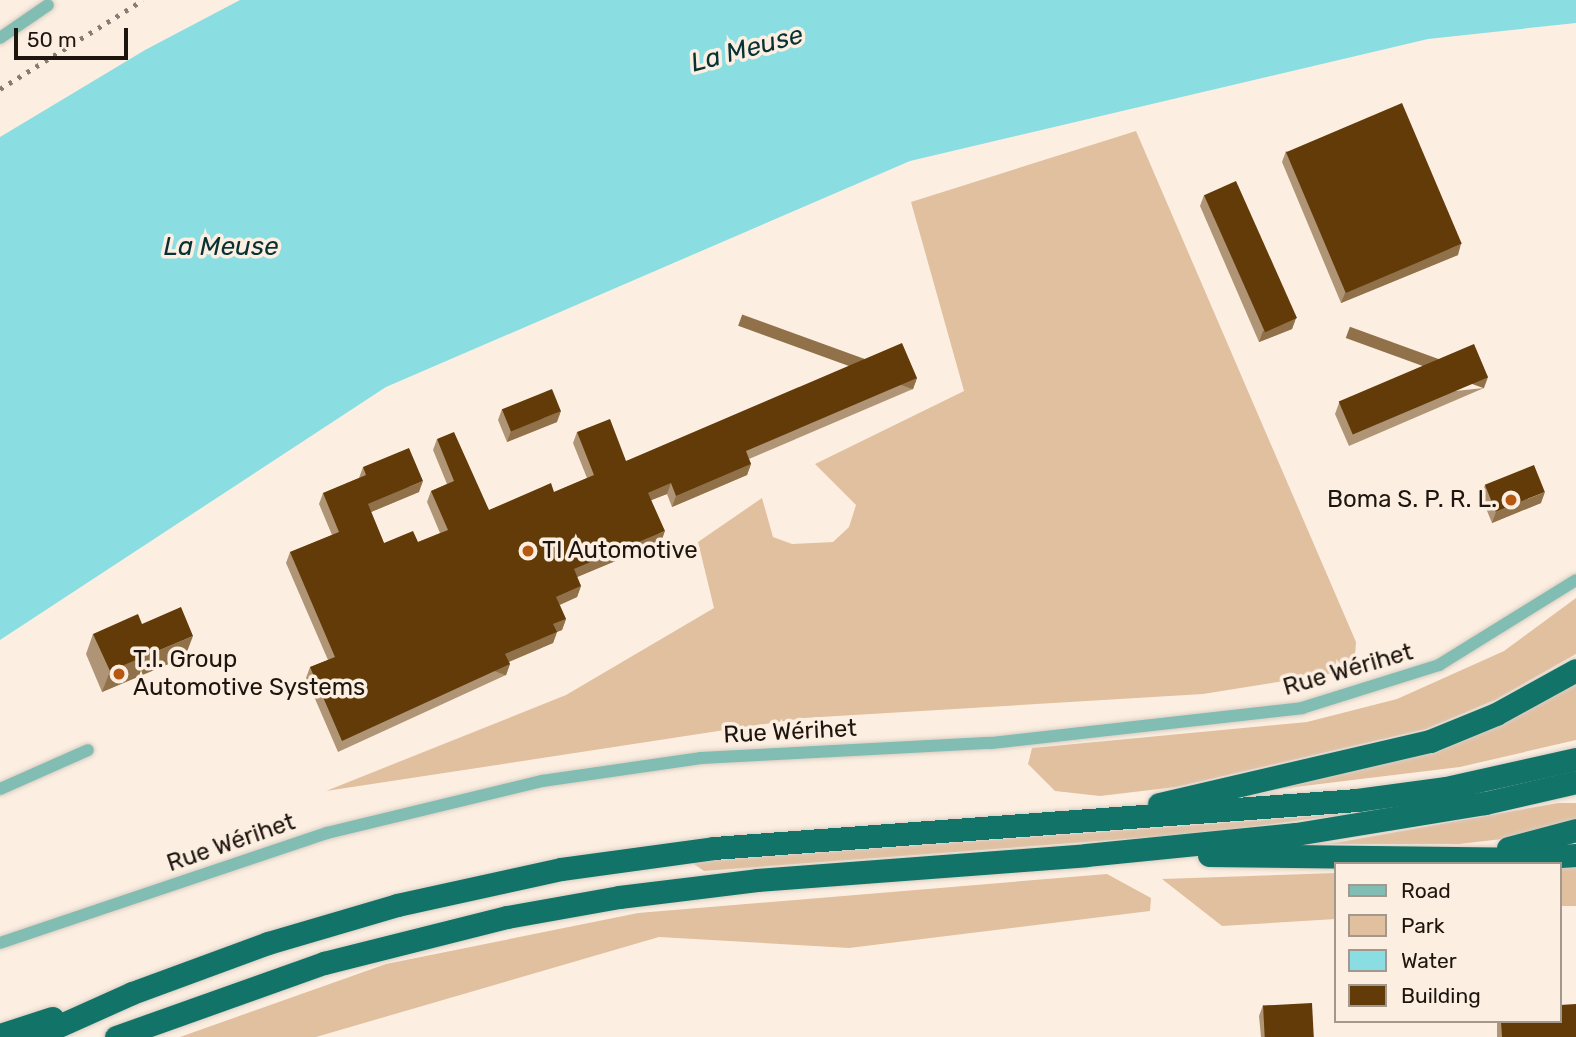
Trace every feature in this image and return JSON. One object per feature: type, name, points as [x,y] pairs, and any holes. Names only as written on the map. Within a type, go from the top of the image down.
[{"type":"highway","points":[[1095,821],[1430,741],[1496,714],[1576,670]]},
{"type":"highway","points":[[34,1037],[174,976],[320,926],[561,869],[714,848],[1095,821],[1393,796],[1576,759]]},
{"type":"highway","points":[[116,1037],[324,963],[506,917],[619,897],[757,880],[1133,851],[1335,827],[1485,803],[1576,782]]},
{"type":"highway","points":[[1463,856],[1530,844],[1576,830]]},
{"type":"highway","points":[[1133,851],[1232,856],[1463,856],[1516,859],[1576,855]]},
{"type":"highway","points":[[0,1035],[22,1025],[90,1011]]},
{"type":"street","points":[[0,38],[48,5]]},
{"type":"street","name":"Rue Wérihet","points":[[0,943],[327,833],[542,781],[701,758],[991,743],[1302,708],[1439,665],[1576,580]]},
{"type":"street","points":[[0,789],[88,750]]},
{"type":"green space","points":[[1136,131],[1356,642],[1354,670],[1203,694],[804,718],[326,791],[566,695],[714,608],[698,542],[762,498],[773,537],[792,544],[833,542],[849,527],[856,505],[815,464],[964,391],[911,202]]},
{"type":"green space","points":[[1576,598],[1576,654],[1495,700],[1426,729],[1176,787],[1100,796],[1055,791],[1028,764],[1032,748],[1307,722],[1397,699],[1504,651]]},
{"type":"green space","points":[[1576,678],[1576,740],[1460,767],[1269,790],[1424,751]]},
{"type":"green space","points":[[1558,803],[1576,803],[1576,821],[1529,836],[1459,844],[1329,844]]},
{"type":"green space","points":[[1346,814],[1204,833],[704,871],[691,862]]},
{"type":"green space","points":[[1562,865],[1576,865],[1576,906],[1562,906]]},
{"type":"green space","points":[[1334,873],[1334,919],[1222,926],[1162,879]]},
{"type":"green space","points":[[1107,874],[1151,898],[1150,911],[849,948],[659,937],[316,1037],[180,1037],[386,964],[638,913]]},
{"type":"water","name":"La Meuse","points":[[240,0],[1576,0],[1576,23],[1428,39],[910,161],[386,387],[0,640],[0,137],[145,50]]},
{"type":"building","points":[[1402,103],[1462,244],[1346,293],[1286,152]]},
{"type":"building","points":[[1236,181],[1297,318],[1265,332],[1204,195]]},
{"type":"building","name":"TI Automotive","points":[[902,343],[917,378],[746,451],[751,464],[676,496],[671,483],[648,493],[665,531],[574,569],[581,586],[556,597],[566,619],[553,624],[557,632],[505,654],[510,664],[342,741],[310,667],[335,657],[290,552],[339,532],[323,493],[366,475],[363,467],[409,448],[423,481],[368,504],[384,543],[413,531],[418,542],[448,530],[431,491],[454,481],[437,439],[454,432],[489,510],[551,483],[554,492],[594,475],[577,432],[610,419],[626,461]]},
{"type":"building","points":[[1474,344],[1488,377],[1353,435],[1339,401]]},
{"type":"building","points":[[552,389],[561,411],[511,431],[502,409]]},
{"type":"building","points":[[1534,465],[1545,492],[1496,512],[1485,485]]},
{"type":"building","points":[[181,607],[193,636],[110,671],[93,634],[138,614],[142,624]]},
{"type":"building","points":[[1312,1003],[1314,1037],[1265,1037],[1263,1006]]},
{"type":"building","points":[[1576,1004],[1576,1037],[1502,1037],[1501,1023],[1562,1023],[1562,1005]]},
{"type":"railway","points":[[0,89],[143,0]]},
{"type":"place","name":"Boma S. P. R. L.","points":[[1511,500]]},
{"type":"place","name":"TI Automotive","points":[[528,551]]},
{"type":"place","name":"T.I. Group Automotive Systems","points":[[119,674]]}]
